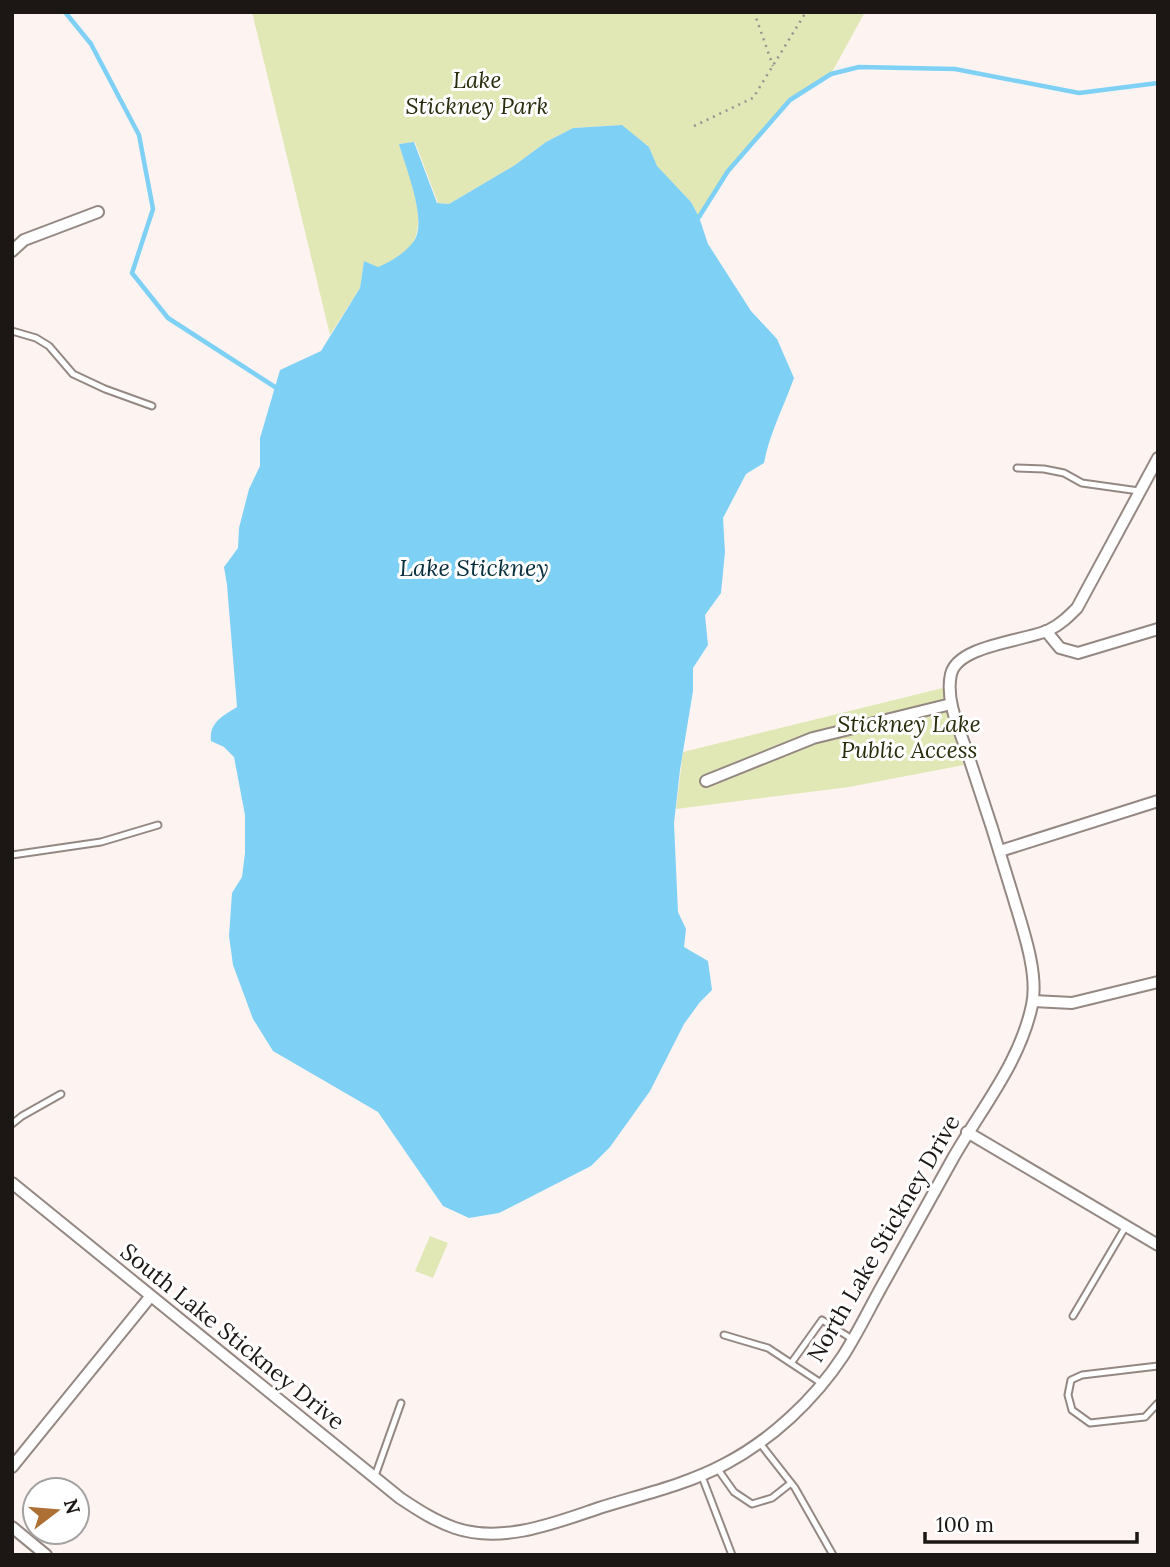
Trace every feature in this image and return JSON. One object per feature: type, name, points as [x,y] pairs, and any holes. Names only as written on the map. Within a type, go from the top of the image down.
[{"type":"street","points":[[12,251],[24,240],[98,212]]},
{"type":"street","points":[[706,781],[813,738],[951,704],[950,676],[954,665],[987,648],[1046,631],[1064,622],[1077,608],[1158,458]]},
{"type":"street","points":[[1046,631],[1060,648],[1078,653],[1158,629]]},
{"type":"street","name":"North Lake Stickney Drive","points":[[431,1518],[458,1529],[481,1533],[511,1532],[551,1524],[717,1468],[759,1442],[804,1404],[843,1357],[967,1132],[1022,1041],[1033,1001],[1031,970],[1023,930],[951,704]]},
{"type":"street","points":[[1000,851],[1158,802]]},
{"type":"street","points":[[1033,1001],[1072,1003],[1158,982]]},
{"type":"street","points":[[967,1132],[1158,1245]]},
{"type":"street","name":"South Lake Stickney Drive","points":[[12,1183],[400,1498],[431,1518]]},
{"type":"street","points":[[12,1467],[150,1297]]},
{"type":"street","points":[[12,1527],[46,1555]]},
{"type":"lane","points":[[12,331],[36,338],[49,346],[73,374],[152,406]]},
{"type":"lane","points":[[1017,468],[1044,469],[1065,473],[1082,483],[1139,491]]},
{"type":"lane","points":[[12,855],[101,842],[158,825]]},
{"type":"lane","points":[[12,1124],[61,1094]]},
{"type":"lane","points":[[1073,1316],[1126,1226]]},
{"type":"lane","points":[[792,1362],[822,1320],[852,1339]]},
{"type":"lane","points":[[724,1335],[768,1348],[821,1383]]},
{"type":"lane","points":[[1158,1366],[1082,1376],[1071,1380],[1068,1395],[1072,1410],[1090,1423],[1145,1417],[1158,1403]]},
{"type":"lane","points":[[374,1476],[401,1404]]},
{"type":"lane","points":[[759,1442],[791,1483],[824,1535],[833,1555]]},
{"type":"lane","points":[[717,1468],[734,1492],[752,1504],[772,1498],[791,1483]]},
{"type":"lane","points":[[701,1474],[732,1555]]},
{"type":"path","points":[[754,12],[773,66]]},
{"type":"path","points":[[694,127],[753,98],[806,12]]},
{"type":"green space","name":"Lake Stickney Park","points":[[252,12],[865,12],[831,74],[790,100],[728,171],[699,217],[691,202],[656,166],[649,147],[621,125],[573,128],[546,142],[515,165],[449,204],[438,203],[415,142],[399,144],[416,202],[416,236],[406,251],[383,265],[378,267],[364,261],[360,288],[330,335]]},
{"type":"green space","name":"Stickney Lake Public Access","points":[[943,688],[945,706],[964,765],[849,787],[676,809],[683,752]]},
{"type":"green space","points":[[430,1236],[448,1243],[433,1278],[415,1271]]},
{"type":"water","name":"Lake Stickney","points":[[622,125],[649,147],[657,166],[691,202],[708,244],[751,311],[777,339],[794,378],[773,431],[764,463],[746,474],[723,518],[725,552],[721,593],[705,615],[708,645],[693,668],[693,691],[674,823],[678,912],[686,929],[684,947],[708,961],[712,990],[684,1024],[650,1091],[610,1147],[591,1166],[499,1213],[469,1218],[443,1206],[378,1112],[273,1051],[253,1019],[233,965],[229,936],[232,893],[242,877],[245,815],[234,757],[224,747],[211,741],[215,724],[237,707],[224,567],[238,548],[239,528],[249,489],[260,466],[260,438],[280,370],[321,351],[360,288],[364,261],[378,267],[388,262],[407,249],[418,232],[417,207],[399,144],[414,142],[437,203],[449,204],[515,165],[546,142],[573,128]]},
{"type":"waterway","points":[[65,12],[91,44],[139,135],[153,209],[132,273],[168,318],[275,387]]},
{"type":"waterway","points":[[699,217],[728,171],[790,100],[831,74],[859,67],[955,69],[1079,93],[1158,83]]}]
